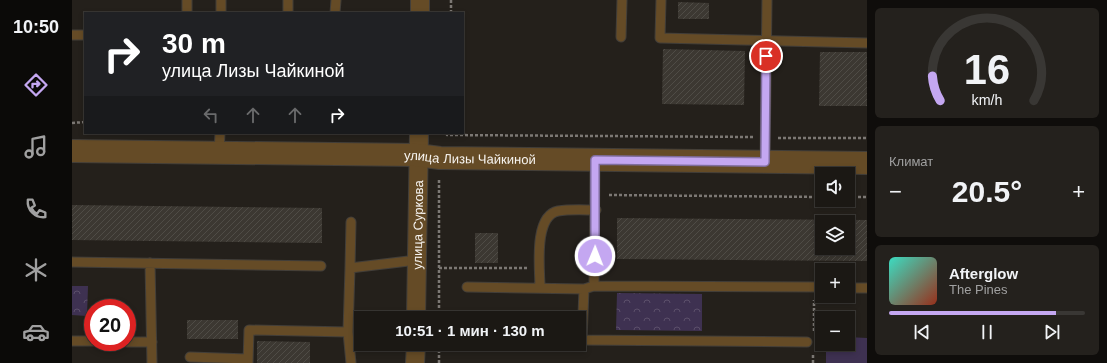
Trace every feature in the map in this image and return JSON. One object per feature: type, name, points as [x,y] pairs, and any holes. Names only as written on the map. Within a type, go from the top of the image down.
[{"type":"street","points":[[420,0],[420,12]]},
{"type":"street","name":"улица Суркова","points":[[416,311],[417,155],[419,134]]},
{"type":"street","name":"улица Лизы Чайкиной","points":[[72,151],[220,143],[417,155],[440,158],[867,163]]},
{"type":"street","points":[[415,363],[416,351]]},
{"type":"lane","points":[[187,0],[187,12]]},
{"type":"lane","points":[[221,0],[221,12]]},
{"type":"lane","points":[[288,0],[288,12]]},
{"type":"lane","points":[[336,0],[336,12]]},
{"type":"lane","points":[[621,37],[622,0]]},
{"type":"lane","points":[[661,0],[660,38],[867,43]]},
{"type":"lane","points":[[765,162],[767,0]]},
{"type":"lane","points":[[72,35],[84,35]]},
{"type":"lane","points":[[594,286],[596,210],[595,160]]},
{"type":"lane","points":[[540,288],[542,228],[548,217],[556,211],[596,210]]},
{"type":"lane","points":[[351,222],[348,332],[351,363]]},
{"type":"lane","points":[[350,268],[417,260]]},
{"type":"lane","points":[[72,262],[321,266]]},
{"type":"lane","points":[[150,263],[152,363]]},
{"type":"lane","points":[[468,287],[584,289],[594,286],[815,287]]},
{"type":"lane","points":[[855,288],[867,288]]},
{"type":"lane","points":[[582,311],[584,289]]},
{"type":"lane","points":[[190,357],[248,361],[249,330],[348,332]]},
{"type":"lane","points":[[586,340],[810,345]]},
{"type":"lane","points":[[72,341],[84,341]]},
{"type":"lane","points":[[136,342],[152,342]]},
{"type":"path","points":[[451,0],[451,12]]},
{"type":"path","points":[[72,123],[84,122]]},
{"type":"path","points":[[440,311],[440,158],[447,134],[867,138]]},
{"type":"path","points":[[595,195],[815,197]]},
{"type":"path","points":[[855,197],[867,197]]},
{"type":"path","points":[[439,268],[540,268]]},
{"type":"path","points":[[814,333],[817,303]]},
{"type":"path","points":[[810,345],[813,363]]},
{"type":"path","points":[[439,363],[440,351]]},
{"type":"green space","points":[[72,286],[88,286],[88,299],[84,299],[84,316],[72,315]]},
{"type":"green space","points":[[617,293],[702,294],[702,331],[616,330]]},
{"type":"green space","points":[[855,337],[867,338],[867,363],[826,363],[826,351],[855,351]]},
{"type":"building","points":[[678,2],[709,3],[709,19],[678,19]]},
{"type":"building","points":[[663,49],[745,51],[744,105],[662,104]]},
{"type":"building","points":[[820,52],[867,52],[867,106],[819,106]]},
{"type":"building","points":[[72,205],[322,208],[322,243],[72,240]]},
{"type":"building","points":[[617,218],[815,220],[815,255],[855,255],[855,220],[867,220],[867,261],[617,259]]},
{"type":"building","points":[[475,233],[498,233],[498,263],[475,263]]},
{"type":"building","points":[[187,320],[238,320],[238,339],[187,339]]},
{"type":"building","points":[[257,341],[310,342],[310,363],[257,363]]},
{"type":"route","points":[[595,256],[595,160],[765,162],[766,56]]}]
